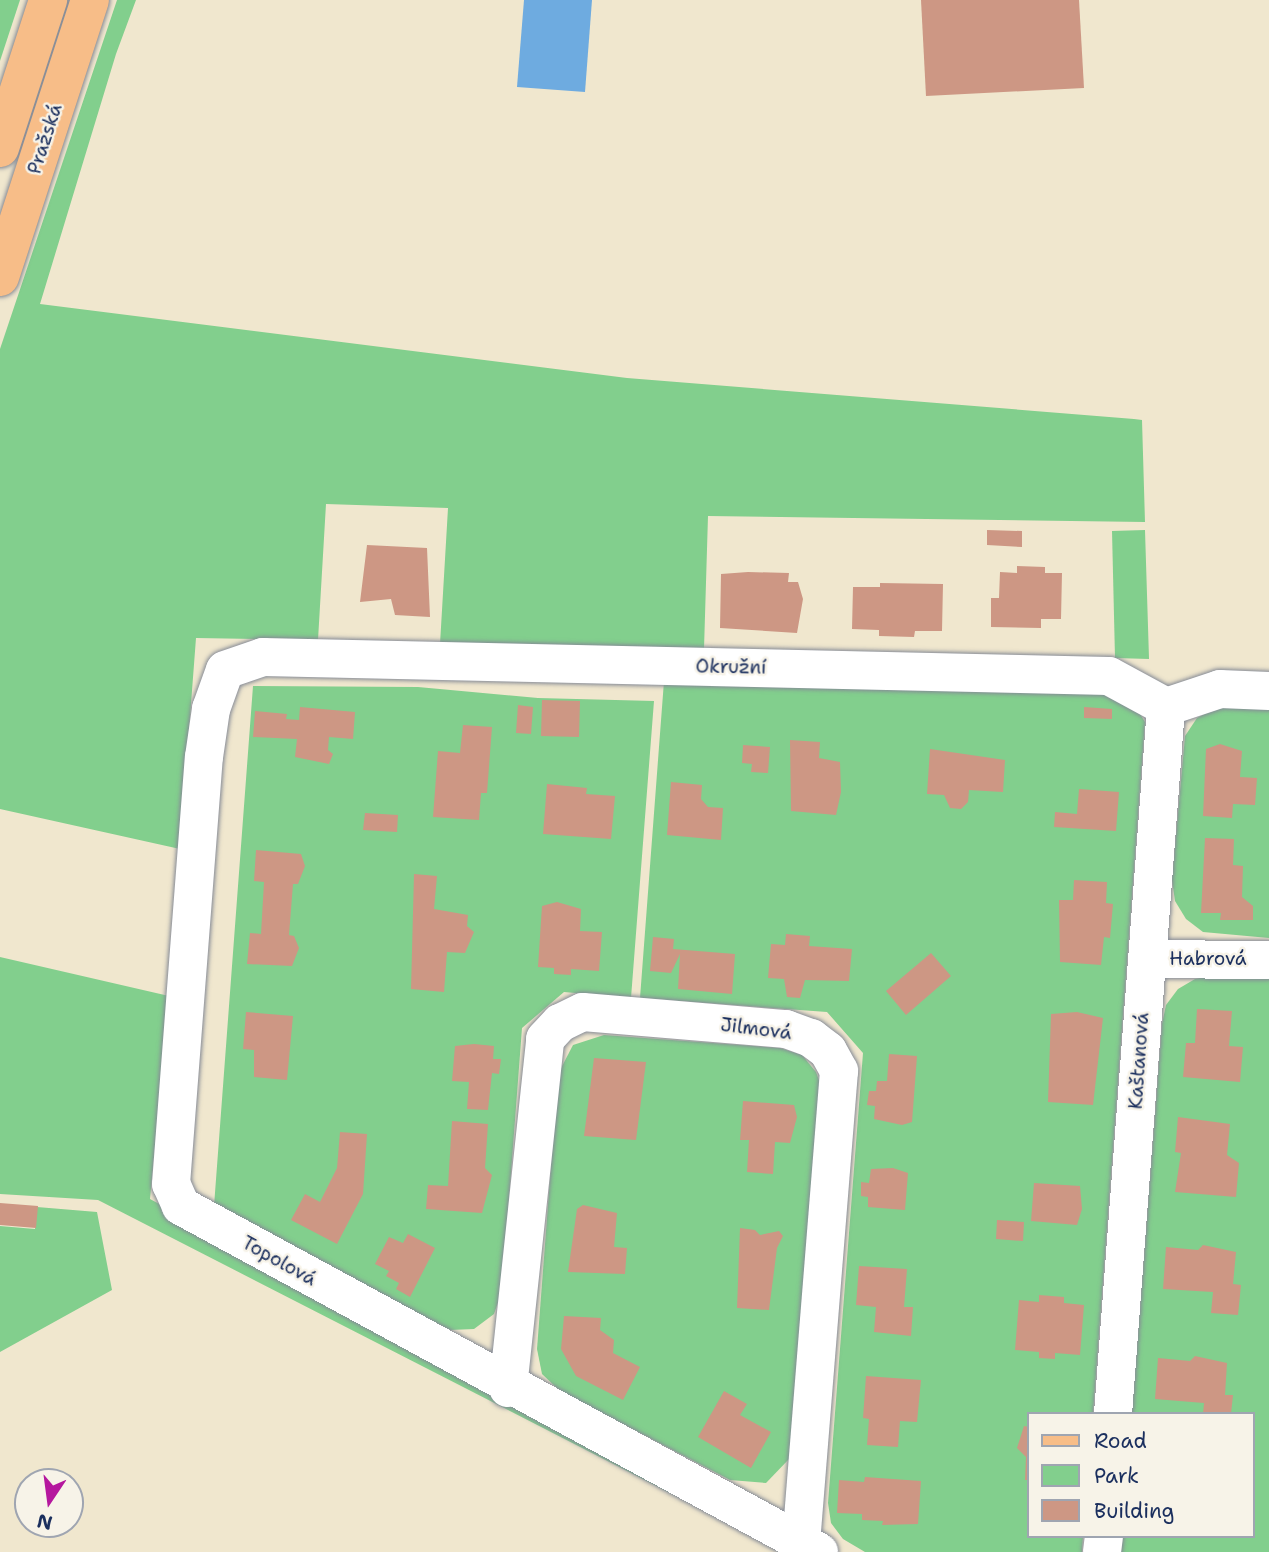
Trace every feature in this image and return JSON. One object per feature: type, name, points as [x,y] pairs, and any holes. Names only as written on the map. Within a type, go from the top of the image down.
[{"type":"main road","name":"Pražská","points":[[0,148],[48,0]]},
{"type":"main road","name":"Pražská","points":[[0,277],[90,0]]},
{"type":"street","name":"Okružní","points":[[211,709],[225,670],[263,657],[1108,676],[1166,707]]},
{"type":"street","points":[[1166,707],[1220,689],[1269,691]]},
{"type":"street","name":"Kaštanová","points":[[1113,1412],[1166,707]]},
{"type":"street","name":"Topolová","points":[[211,709],[171,1184],[181,1206],[508,1388],[810,1547]]},
{"type":"street","name":"Habrová","points":[[1147,959],[1269,960]]},
{"type":"street","name":"Jilmová","points":[[508,1388],[545,1039],[560,1023],[583,1012],[786,1029],[811,1038],[828,1051],[839,1071],[810,1547]]},
{"type":"green space","points":[[0,0],[20,0],[0,61]]},
{"type":"green space","points":[[117,0],[136,0],[116,54],[40,304],[627,378],[1142,420],[1145,522],[708,516],[704,649],[440,644],[448,508],[326,504],[318,640],[196,638],[180,849],[0,809],[0,349]]},
{"type":"green space","points":[[1145,530],[1149,659],[1115,658],[1112,531]]},
{"type":"green space","points":[[664,681],[1099,689],[1137,709],[1145,722],[1093,1412],[1028,1412],[1028,1538],[1083,1538],[1082,1552],[865,1552],[843,1539],[831,1523],[828,1503],[863,1053],[827,1012],[640,998]]},
{"type":"green space","points":[[253,686],[418,687],[538,698],[654,701],[631,998],[564,992],[522,1028],[502,1291],[494,1314],[474,1329],[450,1330],[214,1206]]},
{"type":"green space","points":[[1269,707],[1269,938],[1203,932],[1186,919],[1175,901],[1172,880],[1185,736],[1197,718],[1216,708]]},
{"type":"green space","points":[[0,957],[169,996],[150,1199],[803,1552],[785,1552],[98,1200],[0,1194]]},
{"type":"green space","points":[[1215,975],[1269,977],[1269,1552],[1121,1552],[1123,1538],[1255,1538],[1255,1412],[1132,1412],[1162,1024],[1166,1005],[1178,989],[1195,979]]},
{"type":"green space","points":[[604,1035],[780,1048],[802,1055],[816,1072],[820,1083],[791,1457],[766,1483],[730,1480],[560,1391],[542,1374],[537,1349],[558,1074],[573,1045]]},
{"type":"green space","points":[[37,1207],[97,1212],[112,1290],[0,1352],[0,1226],[35,1229]]},
{"type":"water","points":[[524,0],[592,0],[585,92],[517,87]]},
{"type":"building","points":[[921,0],[1079,0],[1084,88],[926,96]]},
{"type":"building","points":[[987,530],[1022,531],[1022,547],[987,545]]},
{"type":"building","points":[[367,545],[427,548],[430,617],[395,615],[391,599],[360,602]]},
{"type":"building","points":[[1017,566],[1045,567],[1045,573],[1062,573],[1061,619],[1041,619],[1041,628],[991,627],[991,598],[999,598],[1000,572],[1017,573]]},
{"type":"building","points":[[789,573],[788,582],[798,582],[803,599],[797,633],[720,628],[721,574]]},
{"type":"building","points":[[880,583],[943,584],[942,631],[915,631],[914,637],[879,636],[879,630],[852,629],[853,587],[880,587]]},
{"type":"building","points":[[542,700],[580,701],[579,737],[541,736]]},
{"type":"building","points":[[518,705],[533,707],[531,734],[516,733]]},
{"type":"building","points":[[300,707],[355,712],[353,739],[329,737],[328,750],[333,754],[329,764],[295,757],[297,739],[253,737],[255,711],[287,714],[286,719],[299,720]]},
{"type":"building","points":[[1084,707],[1112,709],[1112,719],[1084,718]]},
{"type":"building","points":[[463,725],[492,727],[487,793],[481,793],[479,820],[433,817],[438,751],[460,753]]},
{"type":"building","points":[[790,740],[820,742],[819,758],[840,762],[841,792],[836,815],[791,811]]},
{"type":"building","points":[[1220,744],[1242,751],[1240,777],[1257,778],[1255,805],[1233,804],[1232,818],[1203,816],[1206,749]]},
{"type":"building","points":[[743,745],[770,747],[768,773],[751,772],[752,764],[742,763]]},
{"type":"building","points":[[930,749],[1005,760],[1003,792],[969,790],[968,802],[961,809],[950,808],[944,795],[927,794]]},
{"type":"building","points":[[671,782],[702,785],[701,799],[708,807],[723,808],[721,840],[667,835]]},
{"type":"building","points":[[547,784],[587,788],[586,794],[615,796],[611,839],[543,834]]},
{"type":"building","points":[[1079,789],[1119,792],[1116,831],[1054,827],[1055,812],[1077,814]]},
{"type":"building","points":[[365,813],[398,815],[397,832],[363,830]]},
{"type":"building","points":[[1205,838],[1234,839],[1233,865],[1243,866],[1242,897],[1253,906],[1253,920],[1220,920],[1221,913],[1201,913]]},
{"type":"building","points":[[256,850],[301,854],[305,866],[298,884],[293,884],[289,935],[294,936],[299,948],[292,966],[247,964],[250,933],[261,934],[264,882],[254,881]]},
{"type":"building","points":[[414,874],[437,876],[434,909],[468,915],[467,926],[474,932],[465,953],[447,952],[444,992],[411,989]]},
{"type":"building","points":[[1074,880],[1107,882],[1106,903],[1113,904],[1110,938],[1104,937],[1101,965],[1060,962],[1059,900],[1073,900]]},
{"type":"building","points":[[557,902],[581,909],[580,931],[602,932],[599,971],[571,969],[571,975],[554,974],[554,968],[538,967],[542,906]]},
{"type":"building","points":[[786,934],[810,936],[809,946],[852,949],[849,981],[805,980],[800,998],[787,997],[784,979],[768,978],[771,944],[785,945]]},
{"type":"building","points":[[653,937],[674,939],[673,949],[735,954],[732,994],[678,989],[680,954],[671,973],[650,971]]},
{"type":"building","points":[[931,953],[951,976],[906,1015],[886,991]]},
{"type":"building","points":[[1197,1009],[1232,1011],[1229,1046],[1243,1047],[1240,1082],[1183,1077],[1186,1043],[1195,1043]]},
{"type":"building","points":[[246,1012],[293,1016],[287,1080],[254,1077],[254,1050],[243,1049]]},
{"type":"building","points":[[1077,1012],[1103,1018],[1093,1105],[1048,1102],[1051,1014]]},
{"type":"building","points":[[455,1046],[494,1046],[493,1059],[501,1059],[499,1074],[492,1073],[488,1110],[467,1109],[469,1082],[452,1081]]},
{"type":"building","points":[[889,1054],[917,1056],[912,1122],[902,1125],[874,1119],[875,1106],[867,1105],[869,1091],[876,1091],[877,1081],[887,1081]]},
{"type":"building","points":[[594,1058],[646,1062],[636,1140],[584,1136]]},
{"type":"building","points":[[743,1101],[794,1105],[797,1117],[790,1143],[775,1142],[773,1174],[747,1172],[749,1140],[740,1140]]},
{"type":"building","points":[[1178,1117],[1230,1124],[1227,1155],[1239,1163],[1236,1197],[1175,1192],[1181,1153],[1175,1152]]},
{"type":"building","points":[[452,1121],[488,1124],[485,1168],[492,1175],[482,1213],[426,1209],[428,1185],[448,1186]]},
{"type":"building","points":[[340,1132],[367,1134],[363,1194],[337,1244],[291,1220],[305,1194],[320,1202],[337,1168]]},
{"type":"building","points":[[893,1168],[908,1173],[905,1210],[868,1207],[868,1197],[861,1196],[861,1182],[869,1183],[871,1169]]},
{"type":"building","points":[[1034,1183],[1080,1186],[1082,1209],[1077,1225],[1031,1221]]},
{"type":"building","points":[[0,1203],[38,1206],[36,1228],[0,1225]]},
{"type":"building","points":[[583,1205],[617,1213],[614,1247],[627,1248],[625,1274],[568,1272],[577,1209]]},
{"type":"building","points":[[997,1220],[1024,1222],[1023,1241],[996,1239]]},
{"type":"building","points":[[740,1228],[755,1230],[760,1235],[779,1231],[783,1236],[777,1248],[769,1310],[737,1308]]},
{"type":"building","points":[[408,1234],[435,1248],[410,1297],[396,1289],[399,1283],[386,1276],[389,1271],[375,1264],[389,1237],[403,1243]]},
{"type":"building","points":[[1203,1245],[1236,1252],[1233,1284],[1241,1285],[1238,1315],[1211,1313],[1213,1292],[1163,1289],[1166,1247],[1198,1250]]},
{"type":"building","points":[[859,1266],[907,1269],[904,1307],[913,1307],[911,1336],[874,1332],[876,1307],[856,1305]]},
{"type":"building","points":[[1039,1295],[1064,1297],[1064,1303],[1084,1305],[1080,1355],[1055,1353],[1055,1359],[1039,1358],[1039,1352],[1015,1350],[1019,1300],[1039,1302]]},
{"type":"building","points":[[564,1316],[601,1318],[600,1330],[614,1340],[613,1353],[640,1367],[623,1400],[576,1376],[561,1349]]},
{"type":"building","points":[[1195,1356],[1227,1363],[1225,1395],[1233,1395],[1231,1412],[1203,1412],[1204,1403],[1155,1399],[1158,1358],[1190,1361]]},
{"type":"building","points":[[866,1376],[921,1380],[917,1422],[900,1421],[898,1447],[867,1445],[869,1419],[863,1418]]},
{"type":"building","points":[[724,1391],[747,1404],[740,1415],[771,1432],[751,1468],[698,1437]]},
{"type":"building","points":[[1024,1426],[1028,1427],[1028,1480],[1025,1480],[1026,1457],[1017,1448]]},
{"type":"building","points":[[865,1477],[921,1481],[918,1524],[882,1525],[883,1521],[862,1520],[862,1514],[837,1513],[839,1480],[864,1482]]}]
